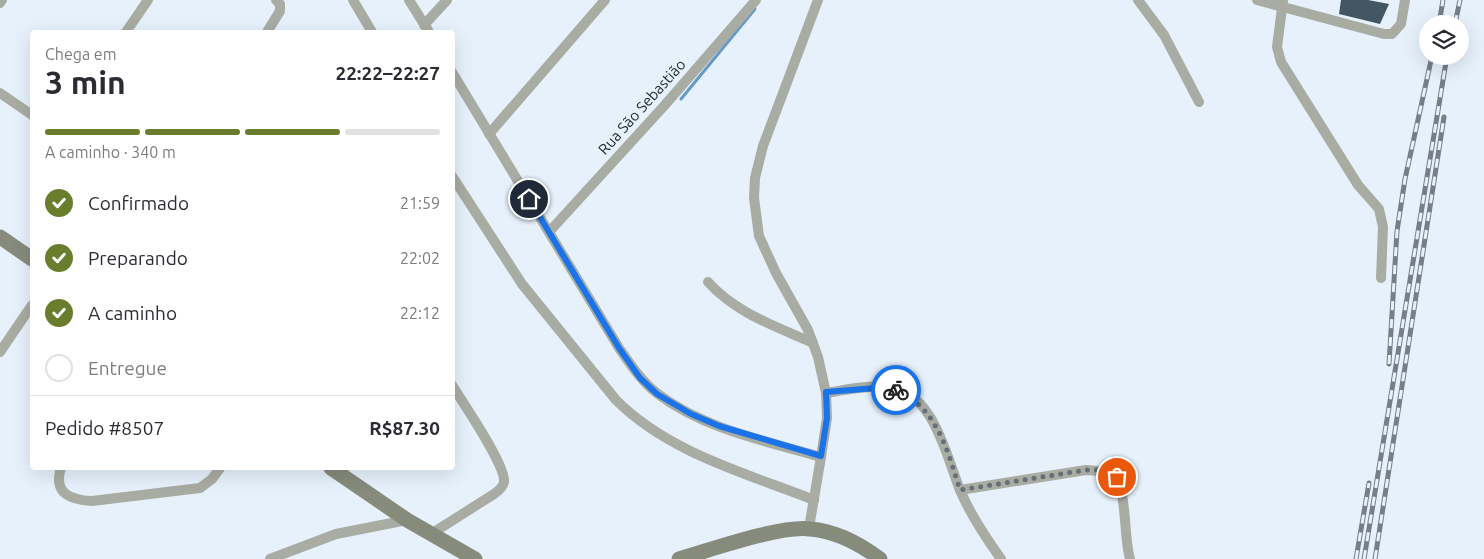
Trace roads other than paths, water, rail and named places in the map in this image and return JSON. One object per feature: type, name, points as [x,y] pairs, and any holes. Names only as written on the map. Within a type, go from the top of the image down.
[{"type":"main road","points":[[0,237],[30,258]]},
{"type":"main road","points":[[335,470],[407,520],[475,559]]},
{"type":"main road","points":[[678,559],[778,532],[809,528],[851,540],[880,559]]},
{"type":"street","points":[[127,30],[148,0]]},
{"type":"street","points":[[353,0],[371,30]]},
{"type":"street","points":[[409,0],[426,29],[446,0]]},
{"type":"street","points":[[490,134],[605,0]]},
{"type":"street","name":"Rua São Sebastião","points":[[549,232],[664,106],[756,0]]},
{"type":"street","points":[[809,528],[827,418],[826,392],[813,343],[766,255],[759,236],[754,198],[763,146],[818,0]]},
{"type":"street","points":[[1138,0],[1164,35],[1199,102]]},
{"type":"street","points":[[1257,0],[1282,4],[1384,34],[1392,34],[1401,24],[1405,0]]},
{"type":"street","points":[[268,30],[278,4]]},
{"type":"street","points":[[1282,4],[1277,47],[1281,62],[1358,185],[1379,209],[1384,227],[1381,278]]},
{"type":"street","points":[[455,77],[619,348],[640,378],[657,394],[691,414],[719,426],[821,456]]},
{"type":"street","points":[[0,93],[30,113]]},
{"type":"street","points":[[455,181],[522,284],[616,400],[631,415],[683,447],[814,500]]},
{"type":"street","points":[[708,282],[728,302],[747,313],[813,343]]},
{"type":"street","points":[[0,352],[30,308]]},
{"type":"street","points":[[826,392],[888,387],[915,399],[928,413],[940,435],[960,490],[1001,559]]},
{"type":"street","points":[[431,534],[494,494],[504,481],[499,464],[455,390]]},
{"type":"street","points":[[60,470],[58,479],[68,497],[76,500],[92,500],[200,488],[212,479],[219,470]]},
{"type":"street","points":[[960,490],[1086,470],[1112,472],[1119,482],[1126,546],[1130,559]]},
{"type":"street","points":[[270,559],[336,534],[407,520]]},
{"type":"waterway","points":[[681,99],[755,9]]},
{"type":"railway","points":[[1440,15],[1443,0]]},
{"type":"railway","points":[[1457,15],[1460,0]]},
{"type":"railway","points":[[1389,364],[1397,231],[1405,179],[1430,65]]},
{"type":"railway","points":[[1364,559],[1446,65]]},
{"type":"railway","points":[[1375,559],[1444,117]]},
{"type":"railway","points":[[1356,559],[1369,483]]}]
